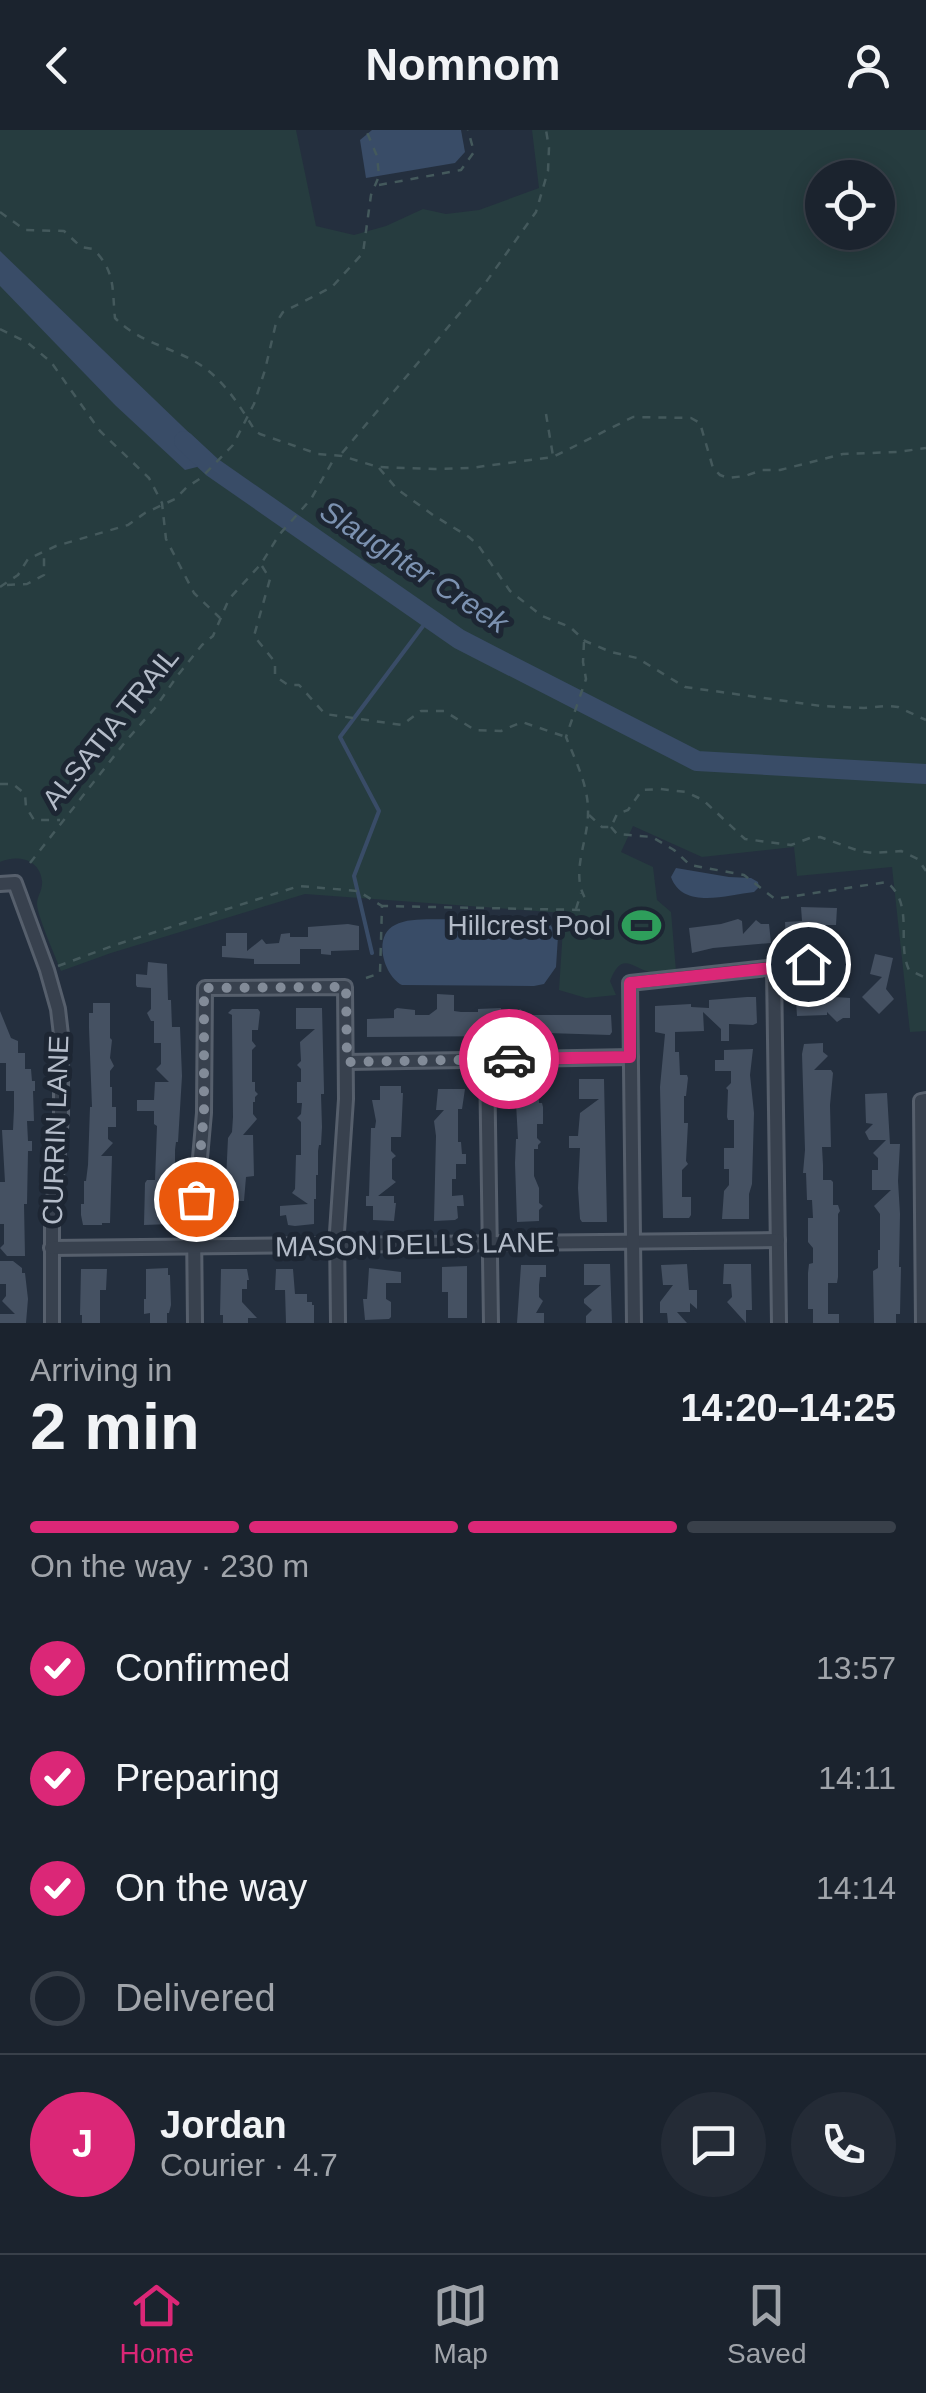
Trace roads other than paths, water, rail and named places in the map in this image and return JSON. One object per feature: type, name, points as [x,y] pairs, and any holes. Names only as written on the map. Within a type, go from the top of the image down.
[{"type":"street","name":"CURRIN LANE","points":[[0,884],[15,883],[58,1009],[62,1100],[51,1248],[52,1323]]},
{"type":"street","points":[[634,1323],[630,983],[831,961]]},
{"type":"street","points":[[774,968],[779,1323]]},
{"type":"street","points":[[195,1323],[194,1246],[204,1113],[204,988],[346,987],[338,1323]]},
{"type":"street","points":[[347,1062],[630,1057]]},
{"type":"street","points":[[487,1059],[490,1323]]},
{"type":"street","points":[[923,1323],[924,1100]]},
{"type":"street","name":"MASON DELLS LANE","points":[[51,1248],[778,1240]]},
{"type":"water","points":[[372,130],[461,130],[465,152],[455,163],[366,178],[360,140]]},
{"type":"water","points":[[0,251],[206,449],[197,467],[185,470],[115,405],[0,286]]},
{"type":"water","points":[[676,868],[751,878],[759,887],[754,892],[695,897],[677,887],[671,877]]},
{"type":"water","points":[[407,921],[549,923],[558,936],[556,967],[544,984],[402,985],[390,973],[383,956],[388,930]]},
{"type":"waterway","name":"Slaughter Creek","points":[[184,441],[212,467],[459,639],[697,761],[926,774]]},
{"type":"waterway","points":[[372,953],[354,876],[379,811],[340,737],[429,618]]},
{"type":"place","name":"Hillcrest Pool","points":[[641,925]]}]
